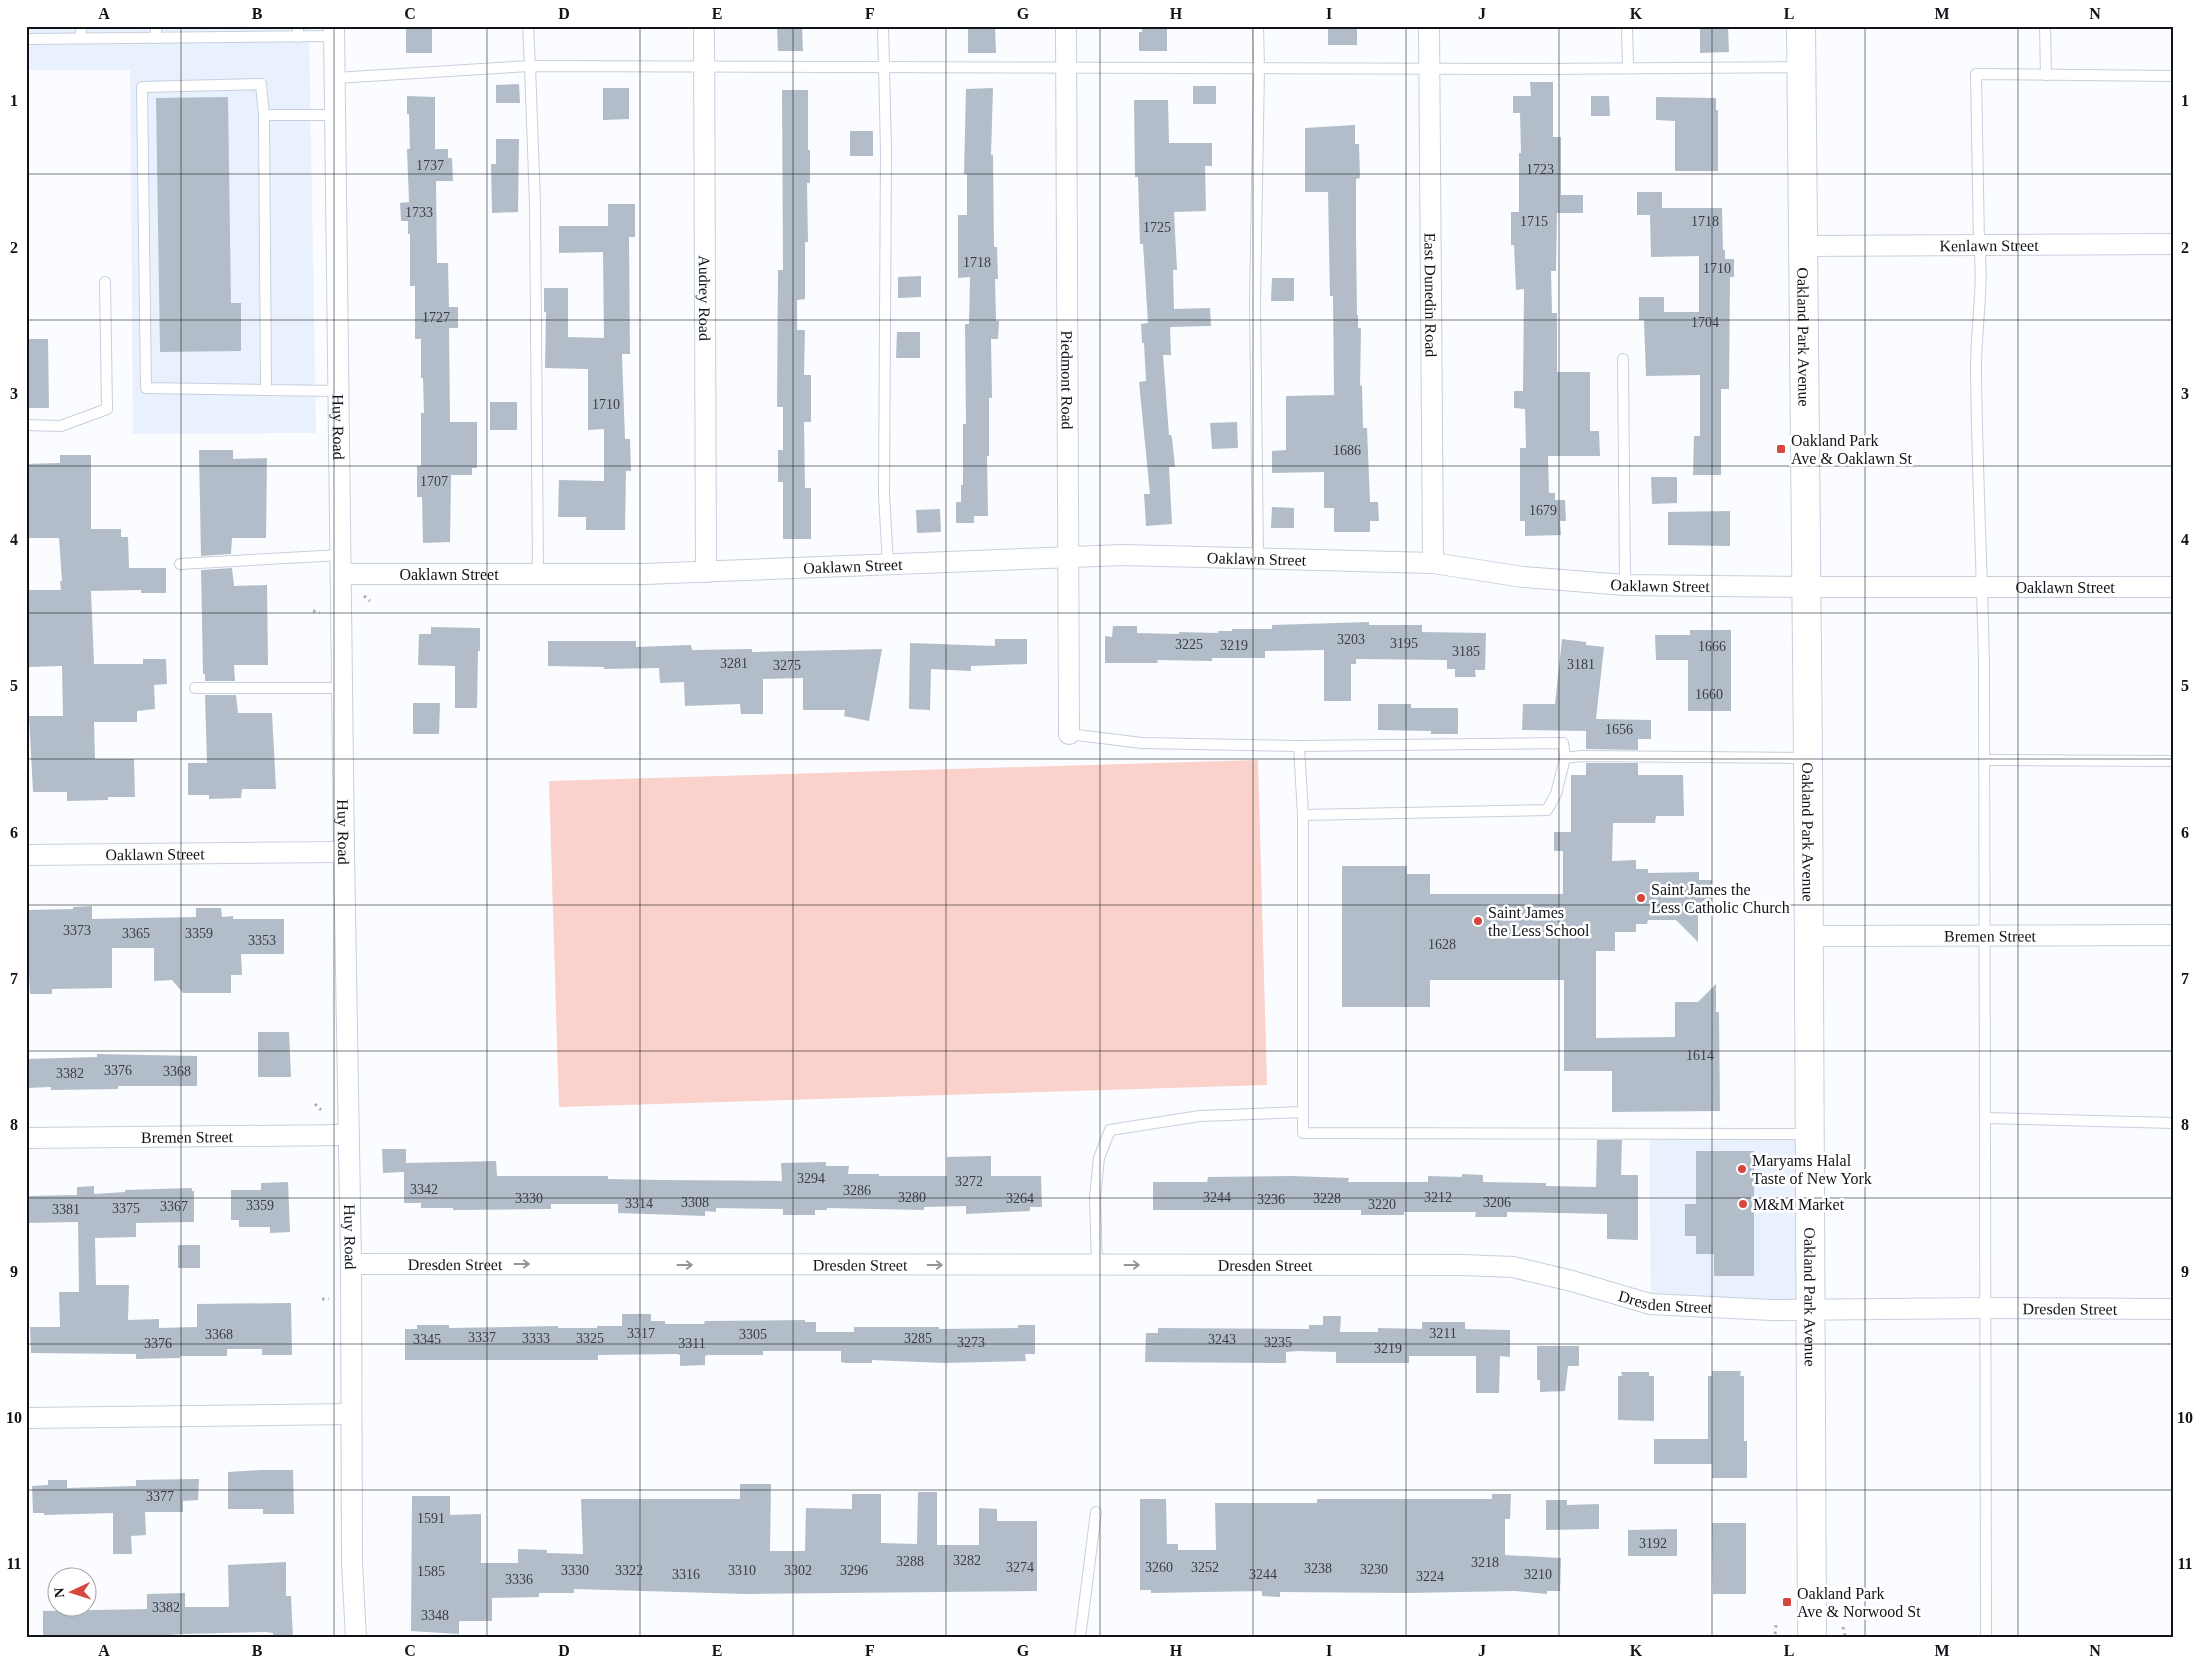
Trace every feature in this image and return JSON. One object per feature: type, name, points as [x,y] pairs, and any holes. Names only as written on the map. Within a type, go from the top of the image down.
[{"type":"main road","name":"Oakland Park Avenue","points":[[1801,26],[1807,587],[1812,1638]]},
{"type":"street","name":"Audrey Road","points":[[704,26],[706,572]]},
{"type":"street","name":"Piedmont Road","points":[[1066,26],[1070,555],[1069,734]]},
{"type":"street","name":"East Dunedin Road","points":[[1429,26],[1433,563]]},
{"type":"street","name":"Huy Road","points":[[334,31],[351,1264],[352,1562],[356,1638]]},
{"type":"street","name":"Kenlawn Street","points":[[1804,246],[2173,244]]},
{"type":"street","name":"Oaklawn Street","points":[[341,564],[538,574],[706,572],[1070,555],[1433,563],[1522,577],[1625,585],[2173,587]]},
{"type":"street","name":"Oaklawn Street","points":[[26,855],[344,852]]},
{"type":"street","name":"Bremen Street","points":[[1808,936],[2173,935]]},
{"type":"street","name":"Bremen Street","points":[[26,1138],[349,1135]]},
{"type":"street","name":"Dresden Street","points":[[351,1264],[1463,1265],[1513,1267],[1572,1281],[1650,1304],[1811,1310],[1988,1308],[2173,1309]]},
{"type":"street","points":[[26,1418],[351,1414]]},
{"type":"lane","points":[[81,26],[81,38]]},
{"type":"lane","points":[[156,26],[156,38]]},
{"type":"lane","points":[[528,26],[535,204],[538,574]]},
{"type":"lane","points":[[883,26],[885,66],[884,495],[888,564]]},
{"type":"lane","points":[[1258,26],[1255,304],[1258,558]]},
{"type":"lane","points":[[1627,26],[1628,67]]},
{"type":"lane","points":[[2044,26],[2046,75]]},
{"type":"lane","points":[[26,39],[156,38],[334,31]]},
{"type":"lane","points":[[335,78],[530,66],[1066,68],[1802,67]]},
{"type":"lane","points":[[1986,1638],[1988,1308],[1985,760],[1983,586],[1976,366],[1982,269],[1976,74],[2173,76]]},
{"type":"lane","points":[[266,390],[264,115],[261,84],[142,88],[146,388],[266,390],[339,391]]},
{"type":"lane","points":[[264,115],[335,115]]},
{"type":"lane","points":[[26,425],[61,426],[107,409],[105,282]]},
{"type":"lane","points":[[1623,359],[1625,585]]},
{"type":"lane","points":[[180,564],[341,564]]},
{"type":"lane","points":[[195,688],[342,688]]},
{"type":"lane","points":[[1069,734],[1142,744],[1300,746],[1563,743],[1565,758],[1556,794],[1547,810],[1304,815]]},
{"type":"lane","points":[[1300,746],[1304,815],[1303,1132],[1810,1134]]},
{"type":"lane","points":[[1565,758],[1581,756],[1808,758]]},
{"type":"lane","points":[[1985,760],[2173,761]]},
{"type":"lane","points":[[1097,1265],[1095,1197],[1099,1158],[1110,1130],[1200,1116],[1303,1112]]},
{"type":"lane","points":[[1986,1118],[2173,1122]]},
{"type":"lane","points":[[1080,1638],[1096,1512]]},
{"type":"path","points":[[364,596],[370,602]]},
{"type":"path","points":[[313,611],[321,612]]},
{"type":"path","points":[[315,1104],[321,1110]]},
{"type":"path","points":[[322,1299],[332,1299]]},
{"type":"path","points":[[1776,1626],[1776,1634]]},
{"type":"path","points":[[1843,1627],[1845,1636]]},
{"type":"shaded area","points":[[26,26],[309,26],[316,433],[133,434],[130,70],[26,70]]},
{"type":"shaded area","points":[[1258,760],[1267,1085],[559,1107],[549,781]]},
{"type":"shaded area","points":[[1805,1131],[1807,1316],[1651,1309],[1649,1132]]},
{"type":"building","points":[[406,26],[432,26],[432,53],[406,53]]},
{"type":"building","points":[[777,26],[802,26],[803,51],[778,51]]},
{"type":"building","points":[[968,26],[995,26],[996,53],[968,53]]},
{"type":"building","points":[[1142,26],[1167,26],[1167,51],[1139,51],[1139,32],[1142,32]]},
{"type":"building","points":[[1328,26],[1357,27],[1357,45],[1328,45]]},
{"type":"building","points":[[1700,26],[1728,26],[1729,52],[1700,53]]},
{"type":"building","points":[[1530,82],[1553,82],[1553,137],[1561,137],[1561,195],[1583,195],[1583,213],[1557,213],[1556,271],[1551,271],[1552,313],[1557,313],[1557,372],[1590,372],[1590,431],[1599,431],[1600,456],[1548,456],[1549,493],[1555,493],[1555,500],[1565,500],[1566,521],[1560,521],[1561,535],[1525,536],[1525,521],[1520,521],[1520,448],[1526,448],[1525,409],[1514,408],[1514,391],[1523,391],[1524,289],[1516,290],[1514,245],[1511,245],[1511,212],[1519,212],[1519,153],[1521,153],[1520,113],[1513,113],[1513,96],[1531,96]]},
{"type":"building","points":[[519,84],[520,103],[496,103],[496,85]]},
{"type":"building","points":[[1193,86],[1216,86],[1216,104],[1193,104]]},
{"type":"building","points":[[603,88],[629,88],[629,119],[603,120]]},
{"type":"building","points":[[993,88],[991,155],[993,155],[994,247],[997,247],[998,279],[995,279],[996,321],[999,321],[998,339],[991,339],[992,398],[989,398],[989,456],[987,456],[988,516],[974,516],[974,523],[956,523],[956,502],[961,502],[961,485],[963,485],[963,424],[966,424],[965,324],[969,324],[970,277],[958,278],[958,215],[967,215],[967,174],[964,174],[966,89]]},
{"type":"building","points":[[782,90],[808,90],[810,183],[807,183],[808,242],[805,242],[805,299],[797,300],[797,330],[805,330],[804,375],[811,375],[811,422],[804,422],[805,488],[811,488],[811,539],[783,539],[783,482],[778,482],[778,450],[783,450],[783,407],[777,407],[778,270],[783,270]]},
{"type":"building","points":[[407,96],[435,97],[435,149],[448,149],[448,158],[452,158],[453,181],[436,181],[437,263],[448,263],[449,307],[458,307],[458,328],[449,328],[450,422],[477,422],[477,468],[472,468],[472,475],[451,475],[450,542],[423,543],[422,497],[417,497],[417,466],[421,466],[421,413],[424,413],[423,378],[421,378],[421,339],[415,339],[415,286],[410,286],[410,234],[408,234],[408,221],[401,221],[400,203],[409,202],[407,149],[410,149]]},
{"type":"building","points":[[1591,96],[1609,96],[1610,116],[1591,116]]},
{"type":"building","points":[[228,97],[231,303],[241,303],[241,351],[160,352],[156,98]]},
{"type":"building","points":[[1656,97],[1716,98],[1716,110],[1718,110],[1718,171],[1675,171],[1675,121],[1656,120]]},
{"type":"building","points":[[1134,100],[1168,100],[1169,143],[1212,143],[1212,166],[1205,166],[1206,211],[1174,212],[1177,270],[1173,270],[1174,309],[1210,308],[1211,326],[1170,327],[1171,355],[1163,355],[1169,435],[1172,438],[1175,467],[1169,467],[1172,524],[1146,526],[1144,494],[1150,494],[1139,382],[1146,381],[1141,324],[1148,323],[1143,244],[1140,244],[1138,177],[1135,177]]},
{"type":"building","points":[[1355,125],[1355,144],[1359,144],[1360,178],[1356,179],[1356,233],[1357,315],[1358,328],[1361,328],[1360,385],[1362,386],[1363,428],[1367,428],[1370,502],[1378,502],[1379,521],[1370,521],[1370,532],[1334,532],[1334,508],[1324,508],[1324,472],[1272,473],[1272,451],[1286,450],[1286,396],[1334,395],[1333,296],[1330,296],[1328,192],[1305,192],[1305,128]]},
{"type":"building","points":[[850,131],[873,131],[873,156],[850,156]]},
{"type":"building","points":[[496,139],[519,139],[518,212],[492,213],[491,164],[496,164]]},
{"type":"building","points":[[1637,192],[1662,192],[1662,208],[1722,208],[1723,250],[1725,250],[1725,259],[1734,259],[1734,277],[1730,277],[1729,389],[1721,389],[1721,475],[1693,475],[1694,436],[1700,436],[1700,375],[1646,376],[1644,320],[1639,320],[1639,297],[1664,297],[1664,312],[1699,312],[1699,256],[1651,257],[1650,215],[1637,215]]},
{"type":"building","points":[[608,204],[635,204],[635,237],[629,237],[630,354],[622,354],[625,439],[630,439],[631,471],[626,471],[625,530],[586,530],[586,517],[558,517],[559,480],[604,481],[604,429],[588,430],[588,369],[545,368],[546,312],[544,312],[544,288],[568,288],[568,337],[604,338],[603,252],[559,253],[559,226],[608,226]]},
{"type":"building","points":[[921,276],[921,297],[898,298],[898,277]]},
{"type":"building","points":[[1272,278],[1294,278],[1294,301],[1271,301]]},
{"type":"building","points":[[897,332],[920,332],[920,358],[896,358]]},
{"type":"building","points":[[26,339],[48,339],[49,408],[26,408]]},
{"type":"building","points":[[490,402],[517,402],[517,430],[490,430]]},
{"type":"building","points":[[1237,422],[1238,448],[1212,449],[1210,423]]},
{"type":"building","points":[[199,450],[233,450],[233,459],[267,458],[266,538],[232,538],[231,554],[201,556]]},
{"type":"building","points":[[60,455],[91,455],[91,529],[121,529],[121,537],[128,537],[129,568],[166,568],[166,593],[141,593],[141,590],[91,591],[94,664],[143,664],[143,659],[166,659],[167,684],[154,685],[155,709],[137,711],[137,722],[94,722],[95,759],[134,759],[135,797],[108,797],[108,800],[67,801],[67,792],[33,792],[29,716],[63,716],[62,666],[28,667],[27,590],[61,590],[60,581],[62,581],[59,538],[26,538],[26,464],[60,463]]},
{"type":"building","points":[[1651,477],[1677,477],[1677,503],[1652,504]]},
{"type":"building","points":[[1272,507],[1294,508],[1294,528],[1271,528]]},
{"type":"building","points":[[940,509],[941,532],[917,533],[916,510]]},
{"type":"building","points":[[1730,511],[1730,546],[1668,545],[1668,512]]},
{"type":"building","points":[[232,568],[234,586],[267,585],[268,665],[234,665],[235,681],[205,681],[205,674],[203,674],[201,570]]},
{"type":"building","points":[[1369,622],[1369,625],[1422,625],[1422,632],[1486,633],[1485,670],[1475,670],[1476,677],[1455,677],[1455,669],[1447,669],[1447,660],[1356,659],[1356,664],[1351,664],[1351,701],[1324,701],[1324,650],[1265,651],[1265,658],[1212,658],[1212,661],[1157,660],[1158,663],[1105,663],[1105,636],[1112,637],[1113,626],[1137,626],[1137,633],[1179,634],[1179,632],[1218,633],[1218,631],[1232,631],[1232,629],[1272,629],[1272,625]]},
{"type":"building","points":[[431,627],[480,628],[477,708],[455,708],[455,666],[418,665],[419,634],[431,634]]},
{"type":"building","points":[[1690,630],[1731,630],[1731,711],[1688,711],[1688,660],[1656,660],[1655,635],[1690,635]]},
{"type":"building","points":[[995,639],[1027,639],[1027,664],[971,666],[971,671],[931,669],[930,710],[909,709],[910,643],[995,646]]},
{"type":"building","points":[[1562,639],[1586,642],[1586,645],[1604,647],[1596,719],[1651,720],[1651,739],[1638,739],[1638,750],[1586,749],[1586,731],[1522,730],[1523,704],[1555,704]]},
{"type":"building","points":[[548,641],[636,641],[636,647],[691,645],[692,650],[752,649],[752,652],[882,649],[869,721],[844,716],[845,710],[803,710],[803,678],[763,679],[763,714],[741,714],[740,704],[685,706],[684,682],[660,683],[659,668],[604,669],[604,667],[548,666]]},
{"type":"building","points":[[205,695],[236,695],[238,713],[272,713],[276,789],[242,789],[241,798],[209,799],[209,795],[188,795],[188,763],[207,763]]},
{"type":"building","points":[[413,703],[440,703],[439,734],[413,734]]},
{"type":"building","points":[[1378,704],[1411,704],[1411,708],[1458,708],[1458,734],[1431,734],[1431,731],[1378,730]]},
{"type":"building","points":[[1586,763],[1638,763],[1638,775],[1683,775],[1684,816],[1656,816],[1655,823],[1613,823],[1612,861],[1636,860],[1636,869],[1648,869],[1648,873],[1699,872],[1699,880],[1712,880],[1712,915],[1698,915],[1698,942],[1676,920],[1648,920],[1647,924],[1636,924],[1636,932],[1615,932],[1615,951],[1596,951],[1596,1038],[1675,1037],[1675,1002],[1698,1002],[1716,984],[1716,1012],[1719,1012],[1720,1111],[1612,1112],[1612,1071],[1564,1071],[1564,980],[1430,980],[1430,1007],[1342,1007],[1342,866],[1407,866],[1407,874],[1430,874],[1430,894],[1563,894],[1563,851],[1554,851],[1554,832],[1571,832],[1571,775],[1586,775]]},
{"type":"building","points":[[92,906],[92,919],[196,917],[196,908],[221,908],[222,917],[233,916],[233,919],[284,919],[284,954],[241,954],[242,975],[231,975],[231,993],[183,993],[172,980],[154,981],[154,948],[112,948],[112,988],[52,989],[52,994],[30,994],[26,910],[73,909],[73,907]]},
{"type":"building","points":[[258,1032],[289,1032],[291,1077],[258,1077]]},
{"type":"building","points":[[97,1054],[197,1056],[197,1086],[118,1086],[118,1089],[51,1090],[51,1087],[26,1088],[26,1059],[97,1057]]},
{"type":"building","points":[[1597,1140],[1622,1140],[1621,1175],[1638,1175],[1638,1240],[1607,1239],[1607,1214],[1507,1212],[1507,1217],[1475,1217],[1476,1212],[1404,1212],[1404,1215],[1361,1215],[1361,1210],[1153,1210],[1153,1182],[1207,1182],[1208,1177],[1292,1176],[1349,1178],[1348,1182],[1428,1182],[1428,1176],[1462,1177],[1462,1174],[1483,1175],[1483,1182],[1546,1183],[1546,1186],[1596,1187]]},
{"type":"building","points":[[382,1149],[406,1149],[406,1163],[496,1161],[497,1176],[608,1176],[608,1179],[660,1180],[782,1181],[781,1163],[826,1162],[826,1166],[849,1166],[848,1174],[947,1176],[947,1157],[991,1156],[991,1176],[1041,1176],[1042,1207],[1030,1207],[1030,1211],[966,1214],[966,1206],[924,1207],[924,1210],[827,1208],[827,1210],[815,1210],[815,1215],[783,1215],[783,1209],[716,1208],[716,1212],[705,1211],[705,1216],[618,1213],[618,1204],[551,1204],[551,1209],[453,1210],[453,1208],[421,1208],[421,1203],[404,1203],[404,1172],[383,1173]]},
{"type":"building","points":[[1696,1151],[1754,1151],[1754,1276],[1714,1276],[1714,1254],[1696,1254],[1696,1236],[1685,1236],[1685,1204],[1696,1204]]},
{"type":"building","points":[[288,1182],[290,1232],[270,1233],[270,1227],[239,1227],[239,1220],[231,1220],[231,1190],[261,1190],[261,1183]]},
{"type":"building","points":[[94,1186],[94,1194],[125,1192],[125,1190],[192,1188],[192,1191],[194,1191],[194,1222],[136,1223],[136,1237],[95,1238],[96,1285],[129,1285],[128,1320],[159,1319],[159,1328],[197,1327],[197,1304],[291,1303],[292,1355],[262,1355],[262,1349],[227,1349],[227,1356],[180,1356],[180,1358],[136,1359],[136,1354],[31,1353],[30,1327],[60,1327],[59,1292],[79,1292],[78,1222],[26,1223],[26,1196],[77,1195],[77,1187]]},
{"type":"building","points":[[178,1245],[200,1245],[200,1268],[178,1268]]},
{"type":"building","points":[[622,1314],[651,1314],[651,1321],[665,1321],[665,1324],[704,1324],[705,1321],[805,1320],[805,1322],[816,1322],[816,1332],[854,1332],[854,1327],[939,1327],[939,1329],[1018,1328],[1018,1325],[1035,1325],[1035,1354],[1025,1354],[1026,1361],[944,1363],[872,1360],[872,1363],[845,1363],[841,1362],[841,1351],[763,1351],[763,1355],[708,1355],[705,1356],[705,1365],[680,1366],[680,1355],[677,1354],[598,1355],[598,1360],[405,1360],[405,1329],[417,1329],[417,1325],[449,1325],[449,1328],[558,1326],[558,1328],[597,1328],[597,1326],[622,1326]]},
{"type":"building","points":[[1323,1316],[1341,1316],[1340,1332],[1378,1332],[1378,1328],[1422,1329],[1422,1322],[1465,1322],[1465,1329],[1510,1330],[1510,1357],[1500,1356],[1499,1393],[1476,1393],[1476,1356],[1409,1356],[1409,1363],[1336,1363],[1336,1352],[1299,1351],[1286,1352],[1286,1363],[1145,1362],[1146,1333],[1158,1333],[1158,1328],[1309,1329],[1309,1325],[1323,1325]]},
{"type":"building","points":[[1537,1346],[1579,1346],[1579,1366],[1568,1366],[1565,1391],[1540,1392],[1540,1380],[1537,1380]]},
{"type":"building","points":[[1712,1371],[1741,1371],[1740,1376],[1744,1376],[1744,1441],[1747,1441],[1747,1478],[1712,1478],[1712,1464],[1654,1464],[1654,1439],[1708,1439],[1708,1376],[1712,1376]]},
{"type":"building","points":[[1621,1372],[1649,1372],[1649,1376],[1654,1376],[1654,1421],[1618,1420],[1618,1376],[1622,1376]]},
{"type":"building","points":[[293,1470],[294,1514],[263,1514],[263,1509],[228,1509],[228,1472]]},
{"type":"building","points":[[199,1479],[198,1500],[183,1501],[183,1512],[145,1512],[146,1535],[131,1536],[132,1554],[113,1554],[113,1513],[44,1515],[44,1513],[33,1513],[32,1486],[48,1485],[48,1480],[67,1480],[67,1488],[136,1486],[136,1480]]},
{"type":"building","points":[[740,1484],[771,1484],[770,1551],[805,1551],[806,1508],[852,1509],[852,1494],[881,1494],[881,1543],[917,1544],[918,1492],[937,1492],[937,1545],[979,1545],[979,1508],[997,1509],[997,1521],[1037,1521],[1037,1591],[747,1594],[574,1589],[574,1593],[539,1593],[539,1597],[492,1598],[492,1621],[459,1621],[459,1634],[411,1631],[412,1496],[450,1496],[450,1515],[481,1514],[481,1563],[518,1563],[518,1549],[547,1550],[547,1553],[583,1554],[581,1499],[740,1499]]},
{"type":"building","points":[[1492,1494],[1511,1494],[1510,1519],[1505,1519],[1505,1555],[1561,1558],[1560,1591],[1547,1591],[1547,1594],[1515,1591],[1408,1593],[1280,1592],[1280,1597],[1262,1596],[1262,1591],[1151,1593],[1151,1590],[1140,1590],[1140,1499],[1166,1499],[1167,1544],[1178,1544],[1178,1550],[1216,1550],[1215,1503],[1317,1503],[1317,1499],[1492,1499]]},
{"type":"building","points":[[1546,1500],[1567,1500],[1567,1505],[1599,1504],[1599,1529],[1546,1530]]},
{"type":"building","points":[[1712,1523],[1746,1523],[1746,1594],[1713,1594]]},
{"type":"building","points":[[1677,1529],[1677,1556],[1628,1556],[1628,1530]]},
{"type":"building","points":[[286,1562],[286,1596],[291,1596],[293,1638],[273,1638],[273,1633],[265,1632],[183,1634],[168,1635],[168,1638],[147,1638],[147,1635],[43,1638],[43,1611],[48,1611],[48,1616],[98,1616],[98,1610],[147,1609],[147,1594],[185,1593],[185,1607],[229,1607],[228,1565]]},
{"type":"place","name":"Oakland Park Ave & Oaklawn St","points":[[1781,449]]},
{"type":"place","name":"Saint James the Less Catholic Church","points":[[1641,898]]},
{"type":"place","name":"Saint James the Less School","points":[[1478,921]]},
{"type":"place","name":"Maryams Halal Taste of New York","points":[[1742,1169]]},
{"type":"place","name":"M&M Market","points":[[1743,1204]]},
{"type":"place","name":"Oakland Park Ave & Norwood St","points":[[1787,1602]]}]
